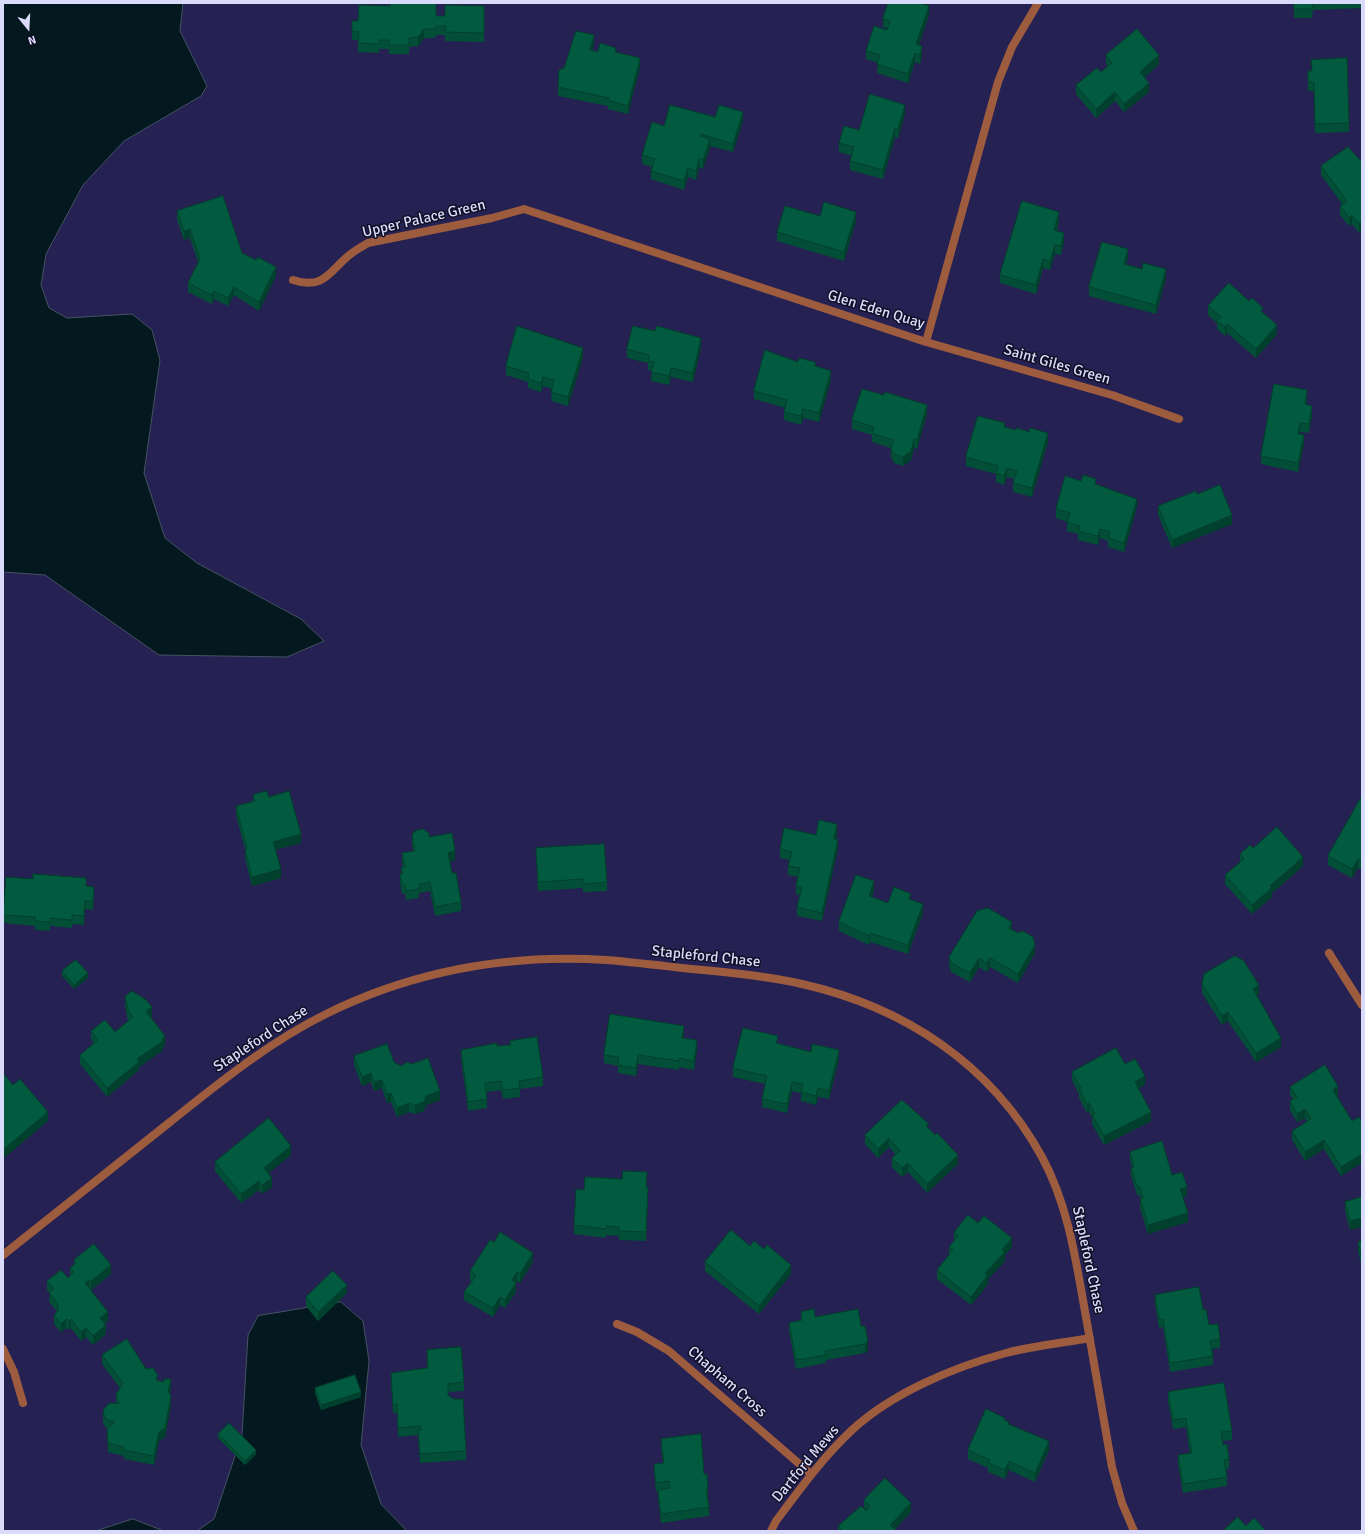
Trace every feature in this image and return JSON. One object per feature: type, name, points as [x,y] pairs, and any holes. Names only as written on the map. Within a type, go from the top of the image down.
[{"type":"street","name":"Glen Eden Quay","points":[[524,210],[926,342],[998,82],[1012,47],[1038,3]]},
{"type":"street","name":"Upper Palace Green","points":[[293,280],[310,282],[323,279],[333,273],[351,253],[368,243],[492,218],[524,210]]},
{"type":"street","name":"Saint Giles Green","points":[[926,342],[1112,395],[1179,419]]},
{"type":"street","points":[[1329,953],[1362,1005]]},
{"type":"street","name":"Stapleford Chase","points":[[3,1255],[216,1086],[286,1036],[325,1014],[375,992],[412,980],[481,963],[543,959],[606,960],[752,976],[802,984],[852,998],[899,1017],[936,1039],[969,1066],[999,1096],[1025,1130],[1042,1157],[1059,1194],[1071,1233],[1112,1467],[1122,1503],[1134,1531]]},
{"type":"street","name":"Chapham Cross","points":[[616,1324],[637,1332],[669,1351],[811,1474]]},
{"type":"street","name":"Dartford Mews","points":[[771,1531],[811,1474],[853,1429],[876,1412],[917,1387],[961,1367],[1007,1353],[1090,1338]]},
{"type":"street","points":[[3,1349],[14,1372],[23,1403]]},
{"type":"water","points":[[3,3],[183,3],[180,31],[207,86],[201,96],[124,141],[83,185],[46,254],[41,285],[49,308],[67,318],[132,314],[152,330],[160,360],[144,473],[165,538],[197,563],[301,619],[324,641],[287,657],[159,655],[45,575],[3,572]]},
{"type":"water","points":[[341,1302],[363,1321],[369,1361],[361,1445],[381,1504],[407,1531],[197,1531],[214,1519],[242,1435],[248,1335],[258,1316]]},
{"type":"water","points":[[133,1519],[164,1531],[96,1531]]},
{"type":"building","points":[[391,3],[436,3],[436,16],[445,16],[445,5],[484,6],[484,33],[445,32],[446,26],[436,26],[435,29],[424,29],[418,37],[409,38],[409,45],[389,45],[389,40],[379,40],[379,44],[358,43],[359,32],[352,31],[352,21],[358,21],[359,5],[390,6]]},
{"type":"building","points":[[888,3],[920,3],[929,6],[916,44],[922,46],[920,55],[915,53],[908,74],[877,64],[880,55],[866,51],[874,26],[887,30],[890,21],[883,19]]},
{"type":"building","points":[[1294,3],[1313,3],[1312,9],[1294,9]]},
{"type":"building","points":[[1137,29],[1159,55],[1140,72],[1149,83],[1124,104],[1115,92],[1096,109],[1076,85],[1097,68],[1101,72],[1112,63],[1106,55]]},
{"type":"building","points":[[576,31],[594,35],[590,50],[598,52],[600,43],[616,48],[615,52],[640,58],[628,106],[608,100],[609,98],[558,87],[559,70],[564,68]]},
{"type":"building","points":[[1347,58],[1349,123],[1315,124],[1314,82],[1308,82],[1308,71],[1312,71],[1311,60]]},
{"type":"building","points":[[870,94],[905,105],[898,129],[895,128],[883,170],[850,161],[854,147],[839,143],[844,126],[859,130]]},
{"type":"building","points":[[670,105],[715,117],[719,105],[743,112],[733,144],[701,134],[700,136],[710,139],[703,160],[699,159],[696,171],[688,168],[684,181],[651,171],[655,159],[642,155],[652,122],[664,126]]},
{"type":"building","points":[[1348,147],[1362,162],[1362,222],[1359,224],[1352,215],[1349,218],[1340,206],[1347,201],[1321,166]]},
{"type":"building","points":[[223,196],[242,253],[256,260],[258,257],[276,267],[259,302],[234,287],[228,298],[214,291],[212,295],[188,283],[200,259],[190,229],[184,231],[177,211]]},
{"type":"building","points":[[1022,201],[1059,212],[1054,230],[1064,233],[1061,246],[1055,245],[1050,262],[1043,259],[1036,285],[1000,275]]},
{"type":"building","points":[[824,202],[856,212],[844,252],[777,232],[785,206],[820,216]]},
{"type":"building","points":[[1102,242],[1128,249],[1124,264],[1142,269],[1143,263],[1166,269],[1156,305],[1089,287]]},
{"type":"building","points":[[1229,283],[1249,301],[1252,298],[1263,308],[1261,311],[1277,325],[1256,349],[1227,324],[1225,327],[1217,321],[1221,317],[1208,306]]},
{"type":"building","points":[[517,326],[583,348],[568,397],[551,392],[554,380],[543,377],[541,383],[528,379],[529,373],[506,366]]},
{"type":"building","points":[[633,326],[655,331],[657,326],[701,338],[693,373],[671,368],[669,376],[651,372],[654,362],[648,361],[649,355],[627,349]]},
{"type":"building","points":[[765,350],[798,362],[799,358],[815,362],[815,366],[831,371],[819,413],[803,409],[801,416],[784,412],[787,400],[754,391]]},
{"type":"building","points":[[1274,384],[1307,390],[1305,404],[1312,406],[1309,424],[1300,423],[1298,434],[1304,435],[1298,463],[1261,456]]},
{"type":"building","points":[[862,389],[884,395],[885,392],[927,405],[917,440],[914,439],[911,451],[903,457],[894,454],[891,449],[894,440],[872,434],[874,427],[852,420]]},
{"type":"building","points":[[978,416],[1005,423],[1004,427],[1016,430],[1017,428],[1029,432],[1030,428],[1048,433],[1032,488],[1013,483],[1017,471],[1007,468],[1004,476],[996,473],[998,466],[966,457]]},
{"type":"building","points":[[1083,475],[1096,479],[1095,484],[1137,499],[1124,543],[1108,538],[1110,532],[1100,529],[1098,536],[1078,531],[1080,526],[1067,522],[1070,513],[1056,509],[1065,476],[1081,481]]},
{"type":"building","points":[[1220,485],[1232,515],[1172,540],[1158,506],[1196,491],[1197,494]]},
{"type":"building","points":[[267,791],[269,797],[289,791],[301,834],[273,842],[281,869],[252,877],[245,850],[247,849],[236,806],[255,801],[253,795]]},
{"type":"building","points":[[1362,796],[1362,861],[1358,859],[1352,869],[1328,856]]},
{"type":"building","points":[[819,820],[837,824],[834,839],[838,839],[822,913],[797,907],[802,887],[796,886],[800,868],[788,866],[792,852],[780,849],[784,828],[816,835]]},
{"type":"building","points":[[1277,827],[1303,857],[1270,886],[1272,888],[1252,905],[1225,875],[1244,859],[1240,854],[1250,845],[1253,848]]},
{"type":"building","points":[[423,829],[429,833],[429,837],[452,833],[455,851],[448,853],[452,873],[456,873],[461,902],[435,907],[430,882],[419,884],[419,889],[406,891],[405,885],[402,885],[400,874],[403,874],[401,867],[405,867],[402,853],[415,851],[412,835],[415,831]]},
{"type":"building","points":[[604,844],[607,882],[583,884],[583,879],[538,882],[536,848]]},
{"type":"building","points":[[33,874],[86,878],[86,886],[94,887],[93,901],[85,901],[84,916],[72,915],[72,920],[50,918],[50,922],[35,921],[35,917],[3,915],[6,877],[33,879]]},
{"type":"building","points":[[856,875],[874,881],[869,896],[888,903],[894,887],[911,894],[909,899],[923,904],[908,945],[870,933],[869,936],[839,922]]},
{"type":"building","points":[[988,908],[1012,922],[1009,928],[1018,933],[1023,931],[1033,937],[1035,945],[1018,974],[990,958],[987,963],[979,958],[970,973],[951,963],[949,957],[977,911]]},
{"type":"building","points":[[1235,956],[1243,960],[1259,985],[1253,989],[1281,1038],[1256,1053],[1228,1012],[1222,1016],[1202,984],[1204,974]]},
{"type":"building","points":[[76,960],[88,973],[74,985],[62,971]]},
{"type":"building","points":[[132,991],[145,999],[152,1007],[146,1011],[165,1036],[162,1039],[163,1041],[137,1059],[139,1062],[107,1088],[80,1055],[98,1040],[91,1031],[105,1020],[115,1032],[133,1017],[129,1012],[125,997]]},
{"type":"building","points":[[610,1014],[684,1026],[682,1038],[697,1040],[694,1061],[679,1058],[679,1061],[638,1055],[636,1068],[618,1065],[619,1057],[604,1055]]},
{"type":"building","points":[[743,1028],[778,1036],[776,1043],[811,1052],[812,1044],[839,1050],[829,1091],[818,1088],[816,1096],[801,1092],[803,1084],[792,1082],[787,1104],[762,1099],[767,1076],[733,1068]]},
{"type":"building","points":[[537,1037],[543,1077],[519,1081],[520,1088],[503,1090],[501,1081],[485,1083],[487,1099],[468,1102],[461,1050],[497,1043],[497,1046],[511,1045],[510,1041]]},
{"type":"building","points":[[387,1044],[394,1062],[401,1066],[407,1062],[412,1064],[428,1058],[440,1091],[426,1096],[424,1102],[415,1105],[409,1103],[397,1108],[391,1093],[387,1094],[382,1080],[374,1082],[371,1073],[362,1077],[354,1056]]},
{"type":"building","points":[[1116,1048],[1125,1064],[1135,1059],[1145,1076],[1135,1082],[1151,1112],[1104,1136],[1092,1115],[1095,1114],[1089,1103],[1087,1104],[1079,1089],[1081,1088],[1072,1072]]},
{"type":"building","points":[[1325,1065],[1338,1086],[1333,1090],[1352,1121],[1359,1117],[1362,1122],[1362,1154],[1341,1167],[1324,1140],[1305,1152],[1292,1131],[1311,1119],[1305,1109],[1297,1114],[1290,1101],[1297,1097],[1290,1087]]},
{"type":"building","points":[[3,1073],[13,1085],[20,1079],[48,1112],[3,1150]]},
{"type":"building","points":[[902,1100],[929,1124],[926,1126],[935,1135],[937,1133],[958,1155],[927,1184],[908,1163],[902,1168],[892,1158],[900,1151],[889,1138],[878,1149],[865,1135]]},
{"type":"building","points":[[269,1118],[291,1146],[264,1168],[272,1178],[262,1185],[259,1181],[241,1194],[215,1162]]},
{"type":"building","points":[[1162,1141],[1172,1175],[1182,1172],[1187,1187],[1180,1189],[1188,1213],[1148,1225],[1140,1199],[1143,1198],[1140,1187],[1137,1186],[1131,1168],[1134,1167],[1130,1152]]},
{"type":"building","points":[[623,1171],[647,1172],[646,1187],[648,1187],[646,1232],[619,1231],[619,1227],[606,1226],[606,1229],[574,1225],[576,1189],[584,1190],[585,1177],[622,1179]]},
{"type":"building","points":[[1362,1197],[1362,1218],[1350,1221],[1345,1202]]},
{"type":"building","points":[[968,1215],[978,1223],[984,1216],[1012,1238],[1002,1250],[1005,1252],[985,1273],[988,1275],[971,1297],[937,1270],[953,1250],[949,1247],[958,1236],[954,1233]]},
{"type":"building","points":[[731,1230],[750,1246],[754,1241],[764,1249],[767,1245],[791,1265],[759,1306],[705,1262]]},
{"type":"building","points":[[500,1232],[533,1253],[520,1274],[517,1272],[512,1280],[516,1283],[505,1300],[500,1297],[493,1308],[464,1292],[476,1276],[470,1271],[490,1240],[494,1242]]},
{"type":"building","points":[[1362,1241],[1362,1259],[1358,1242]]},
{"type":"building","points":[[94,1244],[111,1265],[91,1281],[89,1280],[85,1283],[108,1312],[100,1318],[106,1325],[93,1336],[86,1328],[81,1332],[71,1319],[69,1321],[66,1319],[61,1324],[54,1315],[59,1310],[57,1307],[59,1305],[49,1293],[54,1289],[47,1281],[61,1270],[68,1278],[74,1272],[70,1268],[76,1263],[74,1260]]},
{"type":"building","points":[[333,1271],[347,1285],[318,1312],[306,1297]]},
{"type":"building","points":[[1199,1287],[1203,1310],[1206,1309],[1209,1325],[1218,1324],[1220,1339],[1210,1341],[1213,1356],[1170,1363],[1163,1319],[1159,1319],[1155,1295]]},
{"type":"building","points":[[814,1309],[815,1317],[858,1309],[861,1326],[865,1326],[868,1341],[865,1344],[825,1351],[826,1355],[796,1360],[789,1323],[802,1320],[801,1312]]},
{"type":"building","points":[[127,1339],[146,1369],[153,1368],[158,1375],[156,1380],[164,1382],[164,1379],[171,1379],[168,1391],[171,1396],[165,1428],[159,1432],[154,1456],[124,1450],[124,1447],[108,1443],[107,1430],[115,1422],[106,1419],[103,1414],[104,1409],[110,1403],[119,1404],[116,1394],[123,1383],[102,1355]]},
{"type":"building","points":[[461,1347],[464,1382],[448,1384],[448,1395],[453,1399],[463,1399],[466,1451],[420,1454],[418,1430],[421,1430],[420,1426],[398,1428],[397,1404],[393,1405],[391,1373],[428,1368],[427,1350]]},
{"type":"building","points":[[355,1375],[361,1392],[321,1405],[315,1388]]},
{"type":"building","points":[[1224,1383],[1232,1431],[1221,1432],[1223,1445],[1227,1444],[1229,1460],[1224,1460],[1227,1477],[1183,1484],[1178,1455],[1192,1453],[1186,1418],[1173,1420],[1168,1392]]},
{"type":"building","points":[[986,1409],[1005,1418],[1004,1420],[1009,1422],[1008,1424],[1049,1441],[1035,1473],[1009,1461],[1005,1470],[988,1463],[990,1460],[968,1450]]},
{"type":"building","points":[[229,1423],[256,1450],[245,1461],[218,1434]]},
{"type":"building","points":[[701,1434],[704,1474],[707,1474],[708,1489],[706,1489],[709,1507],[661,1514],[658,1490],[670,1488],[669,1481],[656,1483],[654,1464],[664,1463],[661,1439]]},
{"type":"building","points":[[885,1478],[911,1503],[890,1525],[897,1531],[843,1531],[838,1526],[861,1506],[866,1511],[870,1506],[864,1500]]},
{"type":"building","points":[[1238,1517],[1246,1526],[1254,1518],[1266,1531],[1223,1531]]}]
